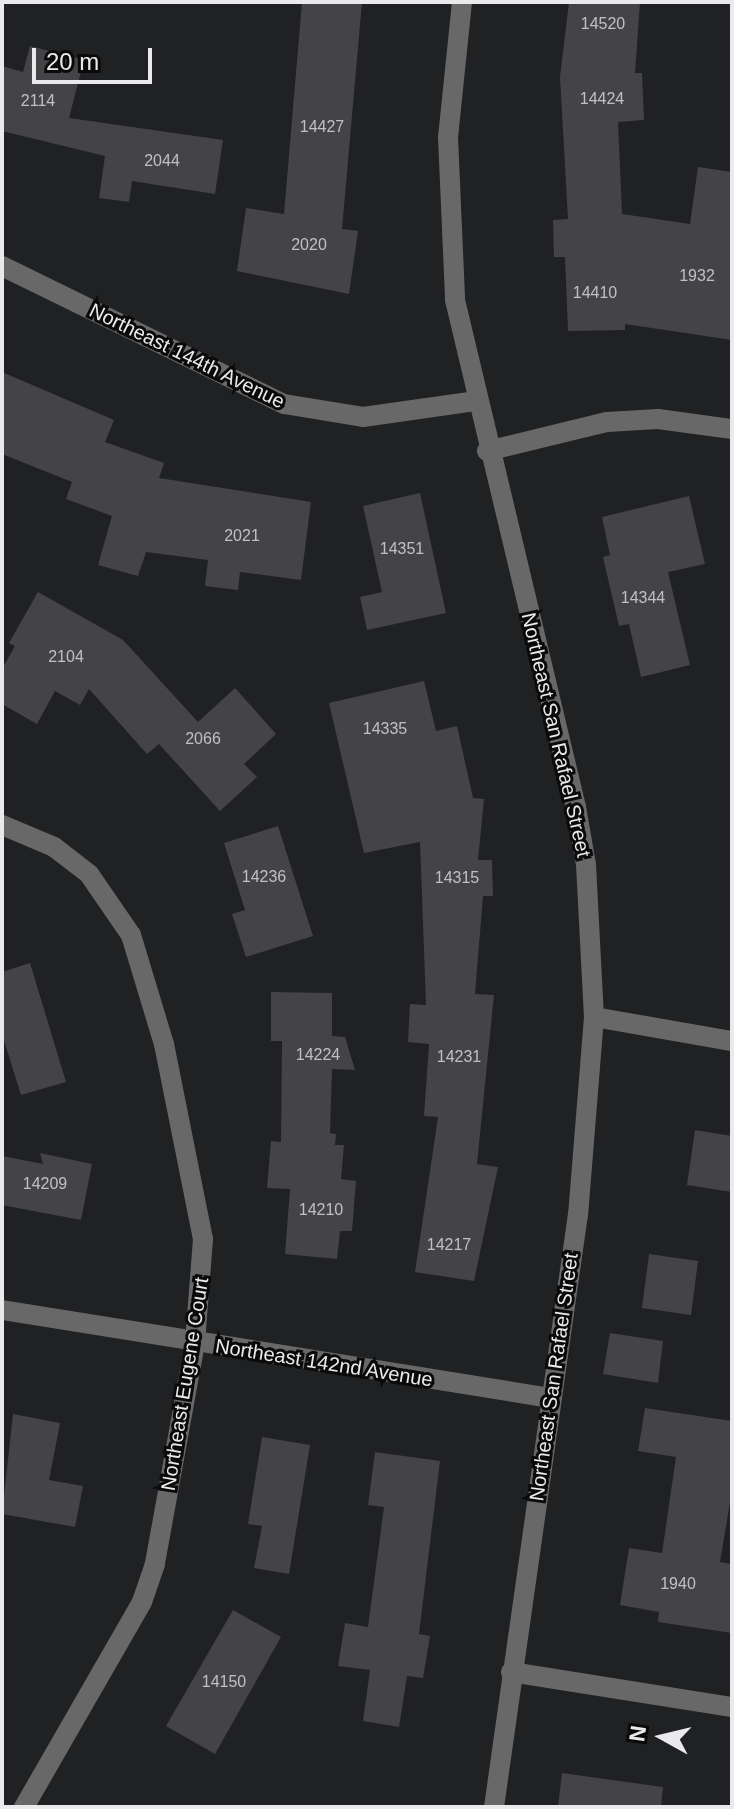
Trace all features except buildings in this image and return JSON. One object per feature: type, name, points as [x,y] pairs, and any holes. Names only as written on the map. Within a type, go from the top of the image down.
[{"type":"street","name":"Northeast San Rafael Street","points":[[462,2],[448,192],[455,300],[475,401],[576,807],[586,865],[594,1017],[586,1147],[494,1807]]},
{"type":"street","name":"Northeast 144th Avenue","points":[[2,266],[284,404],[363,417],[475,401]]},
{"type":"street","points":[[487,451],[607,422],[658,419],[732,429]]},
{"type":"street","name":"Northeast Eugene Court","points":[[2,825],[54,847],[89,874],[131,935],[164,1044],[203,1239],[195,1343],[155,1564],[142,1602],[24,1807]]},
{"type":"street","points":[[594,1017],[732,1041]]},
{"type":"street","name":"Northeast 142nd Avenue","points":[[2,1310],[551,1398]]},
{"type":"street","points":[[511,1672],[732,1707]]}]
